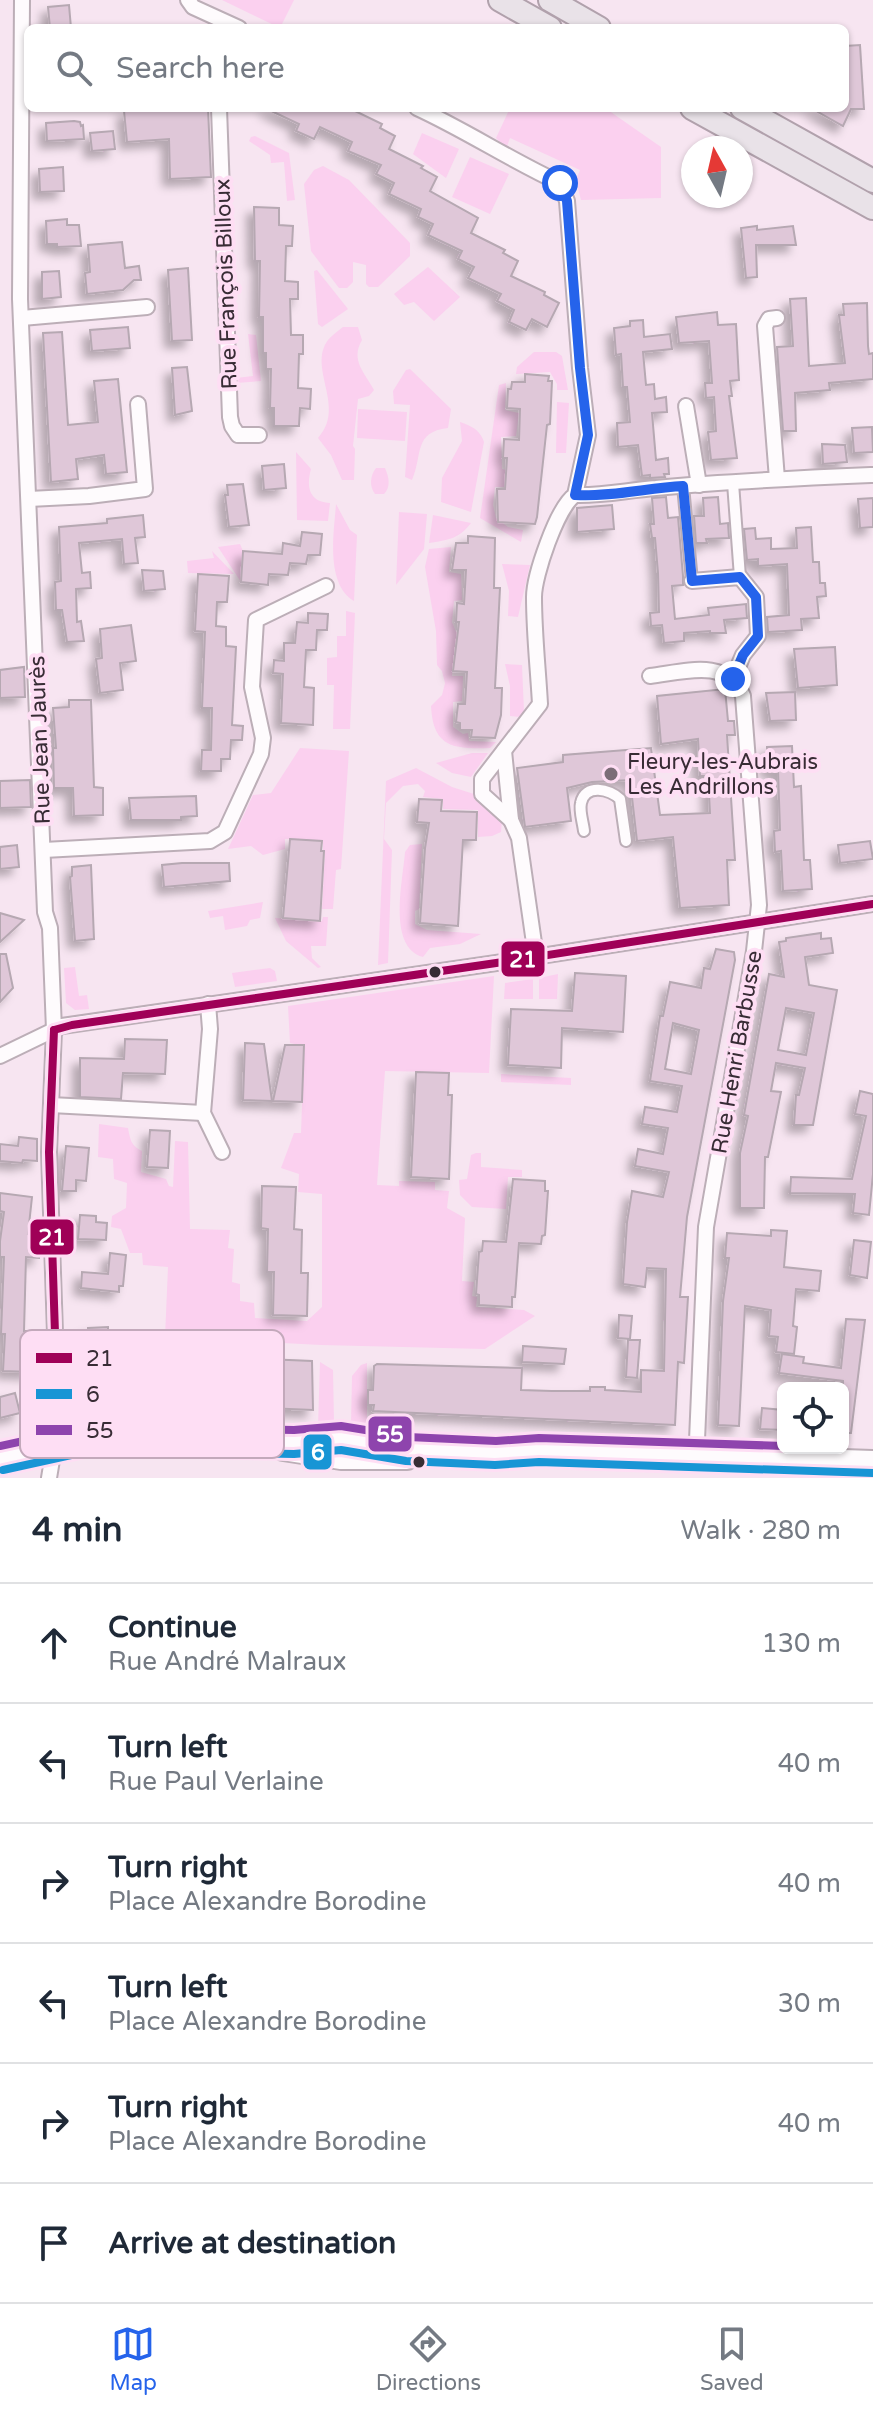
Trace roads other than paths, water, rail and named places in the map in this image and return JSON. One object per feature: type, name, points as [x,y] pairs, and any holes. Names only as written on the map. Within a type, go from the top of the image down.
[{"type":"main road","points":[[500,0],[543,24]]},
{"type":"main road","points":[[550,0],[592,24]]},
{"type":"main road","points":[[699,112],[873,208]]},
{"type":"main road","points":[[749,112],[873,181]]},
{"type":"main road","points":[[284,1450],[341,1459],[873,1461]]},
{"type":"main road","points":[[0,1458],[20,1453]]},
{"type":"main road","points":[[696,1460],[873,1470]]},
{"type":"street","name":"Rue Jean Jaurès","points":[[22,0],[20,299],[45,912],[50,928],[54,1030],[49,1152],[55,1330]]},
{"type":"street","points":[[188,0],[193,7],[221,24]]},
{"type":"street","name":"Rue François Billoux","points":[[219,112],[230,417],[238,435],[259,435]]},
{"type":"street","points":[[426,112],[560,183],[567,201],[588,435],[575,495]]},
{"type":"street","points":[[22,318],[147,307]]},
{"type":"street","points":[[777,318],[769,319],[765,326],[777,479]]},
{"type":"street","points":[[29,499],[145,489],[138,404]]},
{"type":"street","points":[[686,406],[699,485]]},
{"type":"street","points":[[511,820],[482,794],[482,779],[540,704],[534,594],[557,517],[565,503],[575,495],[608,495],[654,488],[777,479],[873,475]]},
{"type":"street","points":[[650,676],[706,669],[722,672],[733,679],[743,655],[758,636],[756,597],[740,577],[733,483]]},
{"type":"street","points":[[683,486],[692,581],[740,577]]},
{"type":"street","points":[[44,850],[210,841],[225,832],[261,754],[263,738],[252,687],[256,620],[326,586]]},
{"type":"street","name":"Rue Henri Barbusse","points":[[696,1460],[706,1227],[759,905],[743,696],[733,679]]},
{"type":"street","points":[[504,751],[511,820],[519,838],[536,957]]},
{"type":"street","points":[[584,831],[580,804],[584,797],[590,791],[609,791],[620,799],[626,841]]},
{"type":"street","points":[[0,1056],[43,1038],[62,1026],[873,904]]},
{"type":"street","points":[[208,1004],[210,1029],[203,1113],[222,1152]]},
{"type":"street","points":[[51,1105],[203,1113]]},
{"type":"street","name":"Rue Jean Jaurès","points":[[49,1478],[53,1458]]},
{"type":"place","name":"Fleury-les-Aubrais Les Andrillons","points":[[611,774]]}]
